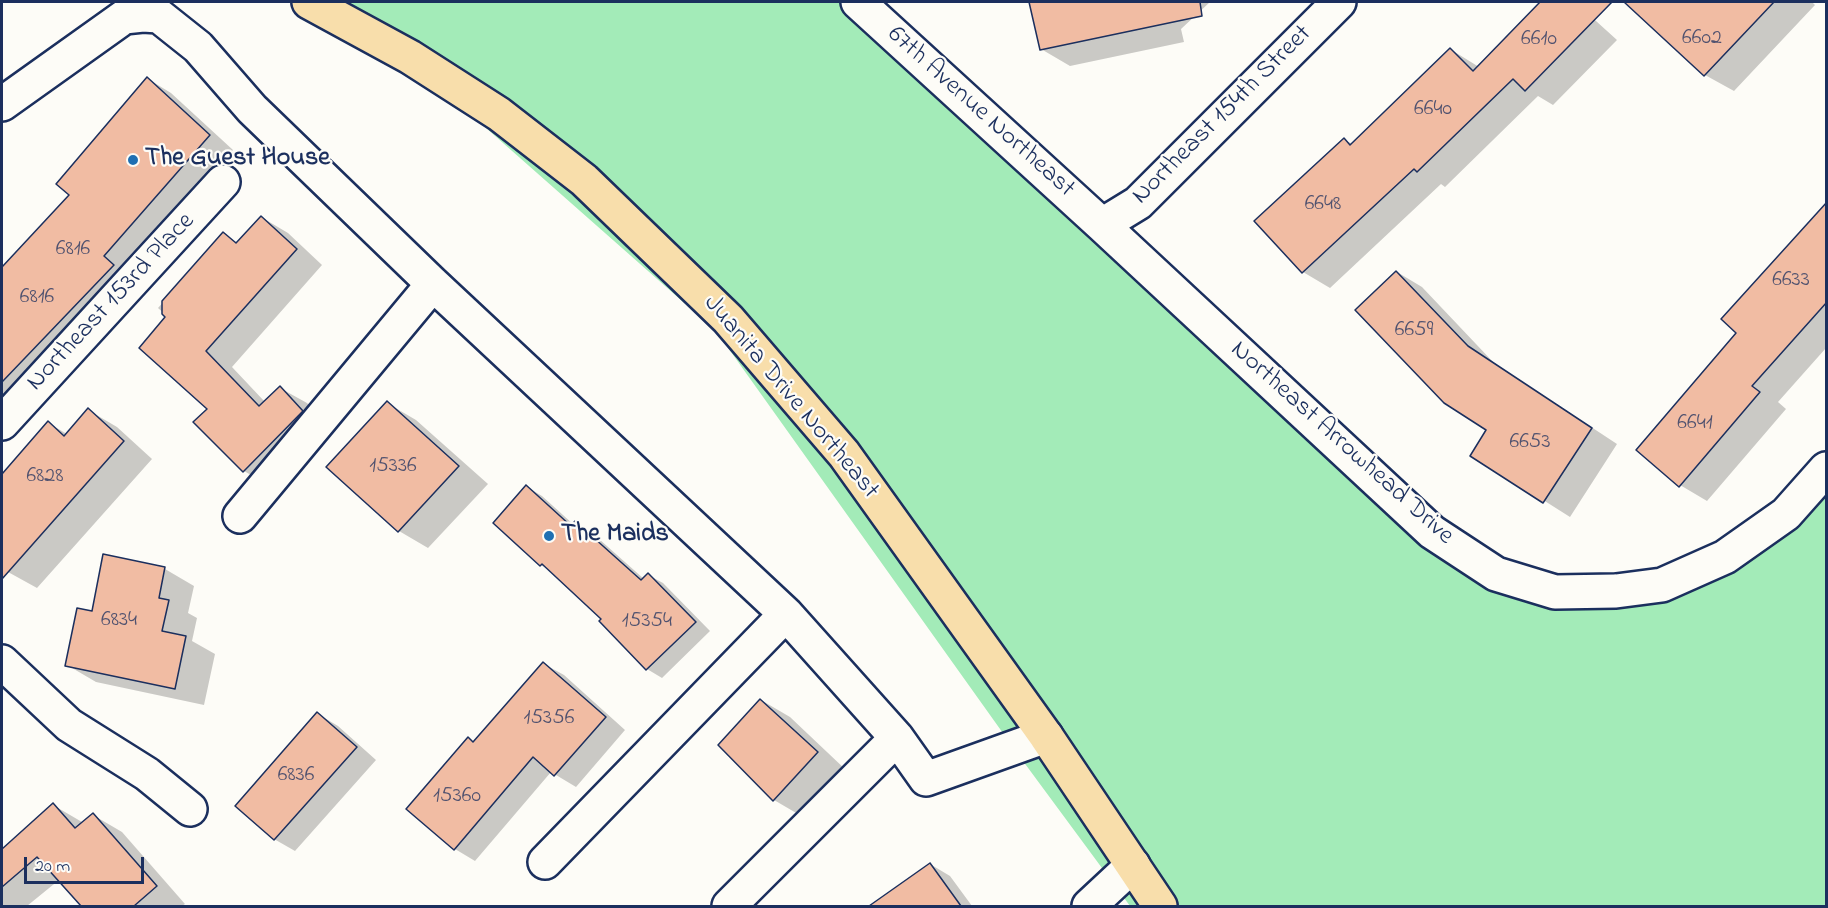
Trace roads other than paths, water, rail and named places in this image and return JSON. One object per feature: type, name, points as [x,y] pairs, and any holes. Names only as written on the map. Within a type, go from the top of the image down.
[{"type":"main road","name":"Juanita Drive Northeast","points":[[309,2],[410,57],[499,114],[584,180],[728,318],[844,454],[1046,736],[1160,906]]},
{"type":"street","name":"67th Avenue Northeast","points":[[858,2],[1102,225]]},
{"type":"street","name":"Northeast 154th Street","points":[[1102,225],[1138,203],[1339,2]]},
{"type":"street","points":[[2,104],[124,17],[159,16],[198,47],[252,109],[433,284],[786,614],[897,738],[926,779],[1046,736]]},
{"type":"street","name":"Northeast 153rd Place","points":[[2,423],[224,182]]},
{"type":"street","name":"Northeast Arrowhead Drive","points":[[1102,225],[1432,532],[1496,574],[1555,592],[1616,591],[1662,585],[1725,557],[1786,514],[1827,469]]},
{"type":"street","points":[[240,516],[433,284]]},
{"type":"street","points":[[545,862],[786,614]]},
{"type":"street","points":[[2,662],[69,725],[147,774],[190,809]]},
{"type":"street","points":[[729,906],[897,738]]},
{"type":"street","points":[[1089,906],[1133,865]]},
{"type":"place","name":"The Guest House","points":[[133,160]]},
{"type":"place","name":"The Maids","points":[[549,536]]}]
